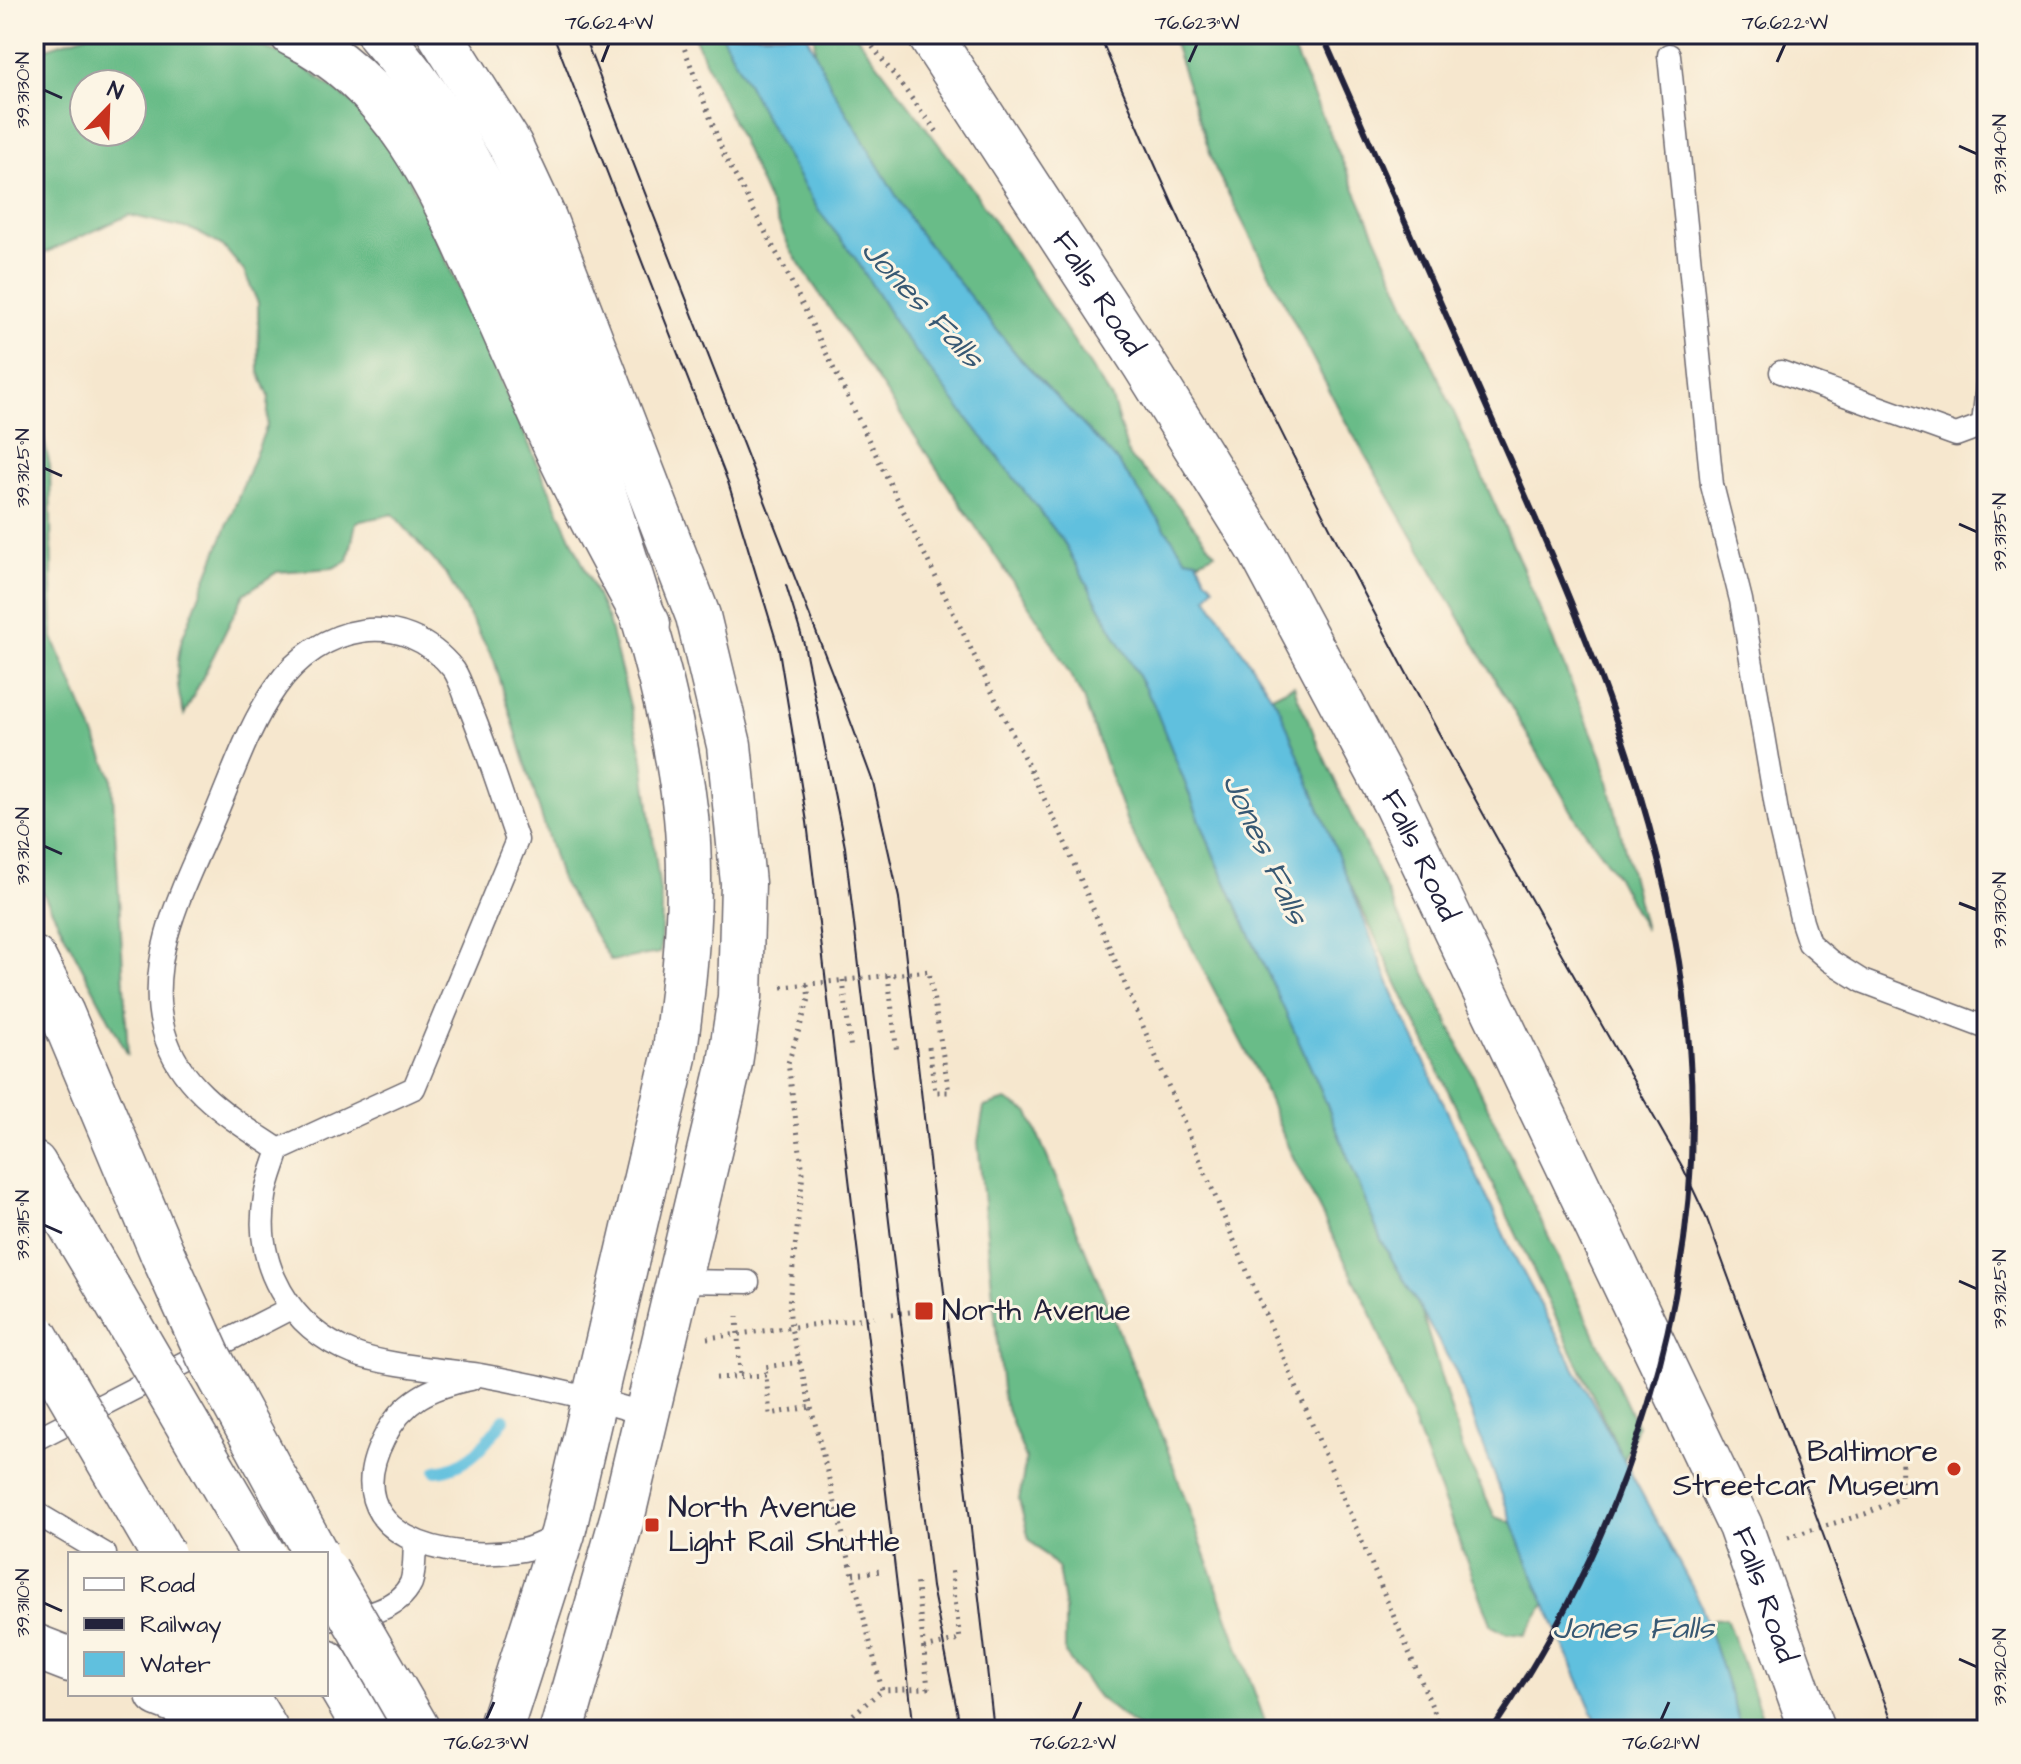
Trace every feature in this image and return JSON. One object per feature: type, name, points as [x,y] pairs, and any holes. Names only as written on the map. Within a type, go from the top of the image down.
[{"type":"main road","points":[[292,34],[352,71],[395,120],[442,191],[564,464],[648,624]]},
{"type":"main road","points":[[379,34],[439,116],[507,236],[567,385],[648,624],[676,750],[686,817],[690,888],[685,975],[671,1072],[563,1533],[500,1730]]},
{"type":"main road","points":[[440,34],[510,145],[544,218],[698,616],[729,745],[743,883],[740,997],[730,1063],[616,1541],[562,1730]]},
{"type":"main road","name":"Falls Road","points":[[929,34],[1144,364],[1260,550],[1396,805],[1749,1550],[1812,1730]]},
{"type":"main road","points":[[34,959],[62,1014],[208,1355],[315,1552]]},
{"type":"main road","points":[[34,1164],[262,1552]]},
{"type":"main road","points":[[34,1333],[162,1552]]},
{"type":"main road","points":[[328,1574],[418,1730]]},
{"type":"main road","points":[[34,1646],[68,1659]]},
{"type":"main road","points":[[328,1665],[366,1730]]},
{"type":"main road","points":[[163,1696],[250,1730]]},
{"type":"main road","points":[[246,1696],[266,1730]]},
{"type":"lane","points":[[1669,55],[1712,485],[1741,600],[1779,824],[1802,922],[1809,943],[1862,981],[1987,1028]]},
{"type":"lane","points":[[1781,372],[1956,435],[1985,426],[1987,386]]},
{"type":"lane","points":[[279,1150],[214,1106],[177,1067],[163,1030],[160,972],[175,910],[255,722],[276,686],[302,659],[347,631],[384,628],[422,641],[455,671],[517,840],[414,1088],[279,1150],[265,1197],[262,1236],[270,1272],[289,1309],[320,1336],[355,1355],[484,1376],[596,1399],[646,1414]]},
{"type":"lane","points":[[678,1281],[748,1282]]},
{"type":"lane","points":[[34,1440],[289,1309]]},
{"type":"lane","points":[[484,1376],[437,1386],[405,1405],[374,1458],[372,1478],[377,1507],[393,1527],[415,1544],[457,1554],[524,1550],[563,1533]]},
{"type":"lane","points":[[34,1512],[102,1552]]},
{"type":"lane","points":[[328,1620],[372,1613],[399,1598],[412,1581],[415,1544]]},
{"type":"path","points":[[679,34],[724,155],[785,269],[1060,831],[1442,1730]]},
{"type":"path","points":[[863,34],[944,141]]},
{"type":"path","points":[[779,987],[929,971],[949,1092],[935,1092],[929,1047]]},
{"type":"path","points":[[888,975],[897,1054]]},
{"type":"path","points":[[843,980],[851,1051]]},
{"type":"path","points":[[807,984],[809,999],[788,1063],[803,1173],[789,1304],[791,1328],[882,1690]]},
{"type":"path","points":[[892,1314],[910,1312]]},
{"type":"path","points":[[737,1316],[740,1377]]},
{"type":"path","points":[[705,1338],[874,1317]]},
{"type":"path","points":[[800,1362],[765,1367],[770,1414],[811,1407]]},
{"type":"path","points":[[716,1378],[766,1375]]},
{"type":"path","points":[[1749,1550],[1865,1514],[1901,1498],[1902,1461]]},
{"type":"path","points":[[924,1648],[960,1640],[951,1567]]},
{"type":"path","points":[[853,1574],[882,1571]]},
{"type":"path","points":[[835,1730],[882,1690],[928,1688],[916,1578]]},
{"type":"green space","points":[[89,34],[222,34],[289,56],[366,113],[400,158],[608,620],[642,752],[662,908],[660,953],[611,961],[561,880],[494,660],[446,574],[393,514],[356,522],[348,561],[333,568],[277,572],[244,594],[184,715],[177,677],[182,639],[267,425],[269,396],[259,372],[258,303],[244,271],[223,246],[193,230],[129,215],[34,258],[34,52]]},
{"type":"green space","points":[[693,34],[726,34],[804,93],[815,49],[814,34],[855,34],[972,188],[1112,399],[1129,457],[1168,493],[1215,553],[1126,599],[1398,1232],[1462,1448],[1495,1517],[1560,1538],[1575,1561],[1524,1635],[1505,1633],[1492,1626],[1371,1313],[1288,1147],[1260,1078],[1128,825],[1083,698],[1045,630],[791,251]]},
{"type":"green space","points":[[1171,34],[1286,34],[1518,557],[1602,757],[1645,930],[1616,875],[1575,817],[1343,417],[1215,168]]},
{"type":"green space","points":[[34,312],[48,321],[42,432],[50,466],[53,638],[112,777],[128,1055],[34,876]]},
{"type":"green space","points":[[1294,685],[1315,738],[1637,1426],[1624,1461],[1330,842],[1266,729],[1272,696]]},
{"type":"green space","points":[[1006,1100],[1029,1113],[1168,1451],[1268,1730],[1141,1730],[1099,1698],[1065,1654],[1065,1610],[1058,1568],[1029,1539],[1019,1500],[1026,1459],[1003,1399],[978,1142],[984,1107]]},
{"type":"green space","points":[[1726,1618],[1767,1730],[1741,1730],[1708,1628],[1714,1619]]},
{"type":"water","name":"Jones Falls","points":[[721,34],[806,34],[832,88],[916,229],[1017,355],[1118,462],[1186,558],[1197,560],[1205,577],[1214,586],[1207,597],[1280,709],[1393,993],[1509,1246],[1700,1602],[1742,1730],[1600,1730],[1526,1559],[1455,1370],[1381,1240],[1320,1088],[1215,858],[1153,703],[1063,541],[902,334],[856,259],[819,211]]},
{"type":"waterway","points":[[436,1471],[467,1460],[483,1446],[504,1419]]},
{"type":"tram line","points":[[553,34],[728,482],[779,650],[807,822],[914,1730]]},
{"type":"tram line","points":[[583,34],[873,782],[899,898],[994,1730]]},
{"type":"tram line","points":[[1099,34],[1162,181],[1300,469],[1449,751],[1683,1168],[1707,1219],[1895,1730]]},
{"type":"tram line","points":[[786,585],[804,644],[845,847],[932,1587],[961,1730]]},
{"type":"railway","points":[[1322,34],[1562,581],[1620,731],[1664,885],[1679,964],[1689,1045],[1692,1135],[1686,1226],[1671,1315],[1649,1404],[1619,1490],[1583,1574],[1540,1654],[1492,1730]]},
{"type":"place","name":"North Avenue","points":[[924,1311]]},
{"type":"place","name":"Baltimore Streetcar Museum","points":[[1954,1469]]},
{"type":"place","name":"North Avenue Light Rail Shuttle","points":[[652,1525]]}]
